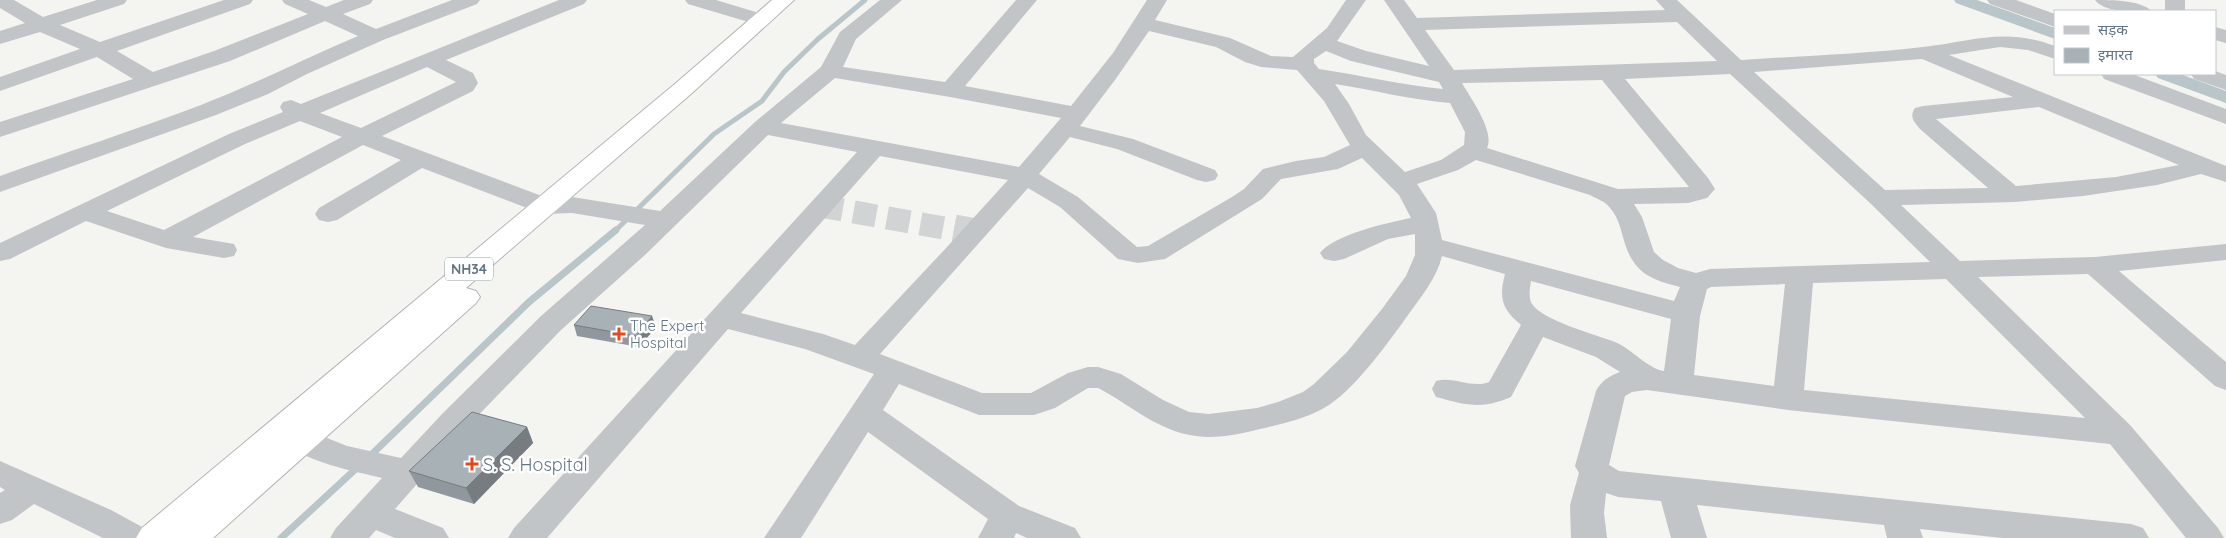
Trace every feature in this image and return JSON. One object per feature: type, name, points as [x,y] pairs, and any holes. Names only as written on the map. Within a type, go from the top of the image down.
[{"type":"highway","name":"NH34","points":[[154,538],[784,0]]},
{"type":"highway","name":"NH34","points":[[190,538],[572,205],[803,0]]},
{"type":"street","points":[[0,38],[117,0]]},
{"type":"street","points":[[0,84],[243,0]]},
{"type":"street","points":[[292,0],[376,36]]},
{"type":"street","points":[[0,130],[222,56],[363,0]]},
{"type":"street","points":[[0,184],[208,110],[260,89],[299,69],[376,36],[470,0]]},
{"type":"street","points":[[0,253],[213,150],[428,59],[577,0]]},
{"type":"street","points":[[695,0],[762,20]]},
{"type":"street","points":[[359,526],[454,421],[551,323],[665,220],[762,127],[830,71],[847,36],[892,0]]},
{"type":"street","points":[[950,90],[1027,0]]},
{"type":"street","points":[[860,356],[938,276],[1025,176],[1112,69],[1144,24],[1157,0]]},
{"type":"street","points":[[722,318],[813,341],[860,356],[979,404],[1034,404],[1042,402],[1076,380],[1089,377],[1100,377],[1178,421],[1195,425],[1214,426],[1243,421],[1294,409],[1316,400],[1344,374],[1413,289],[1426,264],[1428,235],[1413,195],[1364,148],[1356,138],[1338,103],[1307,69],[1304,57],[1324,43],[1356,0]]},
{"type":"street","points":[[1394,0],[1448,76],[1477,132],[1478,141],[1472,151],[1458,160],[1400,181]]},
{"type":"street","points":[[1503,0],[1517,21]]},
{"type":"street","points":[[1997,0],[2054,21]]},
{"type":"street","points":[[2105,0],[2139,10]]},
{"type":"street","points":[[6,8],[100,50],[151,80]]},
{"type":"street","points":[[1410,24],[1517,21],[1673,8],[1879,198],[2119,433],[2206,538]]},
{"type":"street","points":[[1144,24],[1223,42],[1253,57],[1269,62],[1381,85],[1412,94],[1458,97]]},
{"type":"street","points":[[1324,43],[1360,56],[1448,76],[1608,73],[1736,67],[1923,53],[2000,41],[2031,44],[2054,52]]},
{"type":"street","points":[[1923,53],[2226,175]]},
{"type":"street","points":[[166,240],[363,136],[465,86],[467,82],[465,78],[428,59]]},
{"type":"street","points":[[830,71],[950,90],[1070,122],[1206,175]]},
{"type":"street","points":[[1608,73],[1700,183],[1702,190],[1688,195],[1614,197]]},
{"type":"street","points":[[2115,75],[2226,117]]},
{"type":"street","points":[[2205,75],[2226,82]]},
{"type":"street","points":[[260,89],[300,113],[544,206],[572,205],[665,220]]},
{"type":"street","points":[[2010,194],[1928,124],[1923,118],[1923,113],[2040,101]]},
{"type":"street","points":[[762,127],[1025,176],[1069,202],[1128,252],[1146,255],[1155,253],[1241,202],[1253,194],[1272,174],[1296,168],[1329,164],[1364,148]]},
{"type":"street","points":[[526,538],[820,206],[875,147]]},
{"type":"street","points":[[1472,151],[1600,190],[1614,197],[1627,213],[1642,257],[1654,267],[1669,275],[1696,282],[1710,278],[2095,265],[2226,252]]},
{"type":"street","points":[[328,214],[421,158]]},
{"type":"street","points":[[1879,198],[2010,194],[2096,187],[2151,179],[2202,166]]},
{"type":"street","points":[[84,212],[166,240],[224,250]]},
{"type":"street","points":[[1334,253],[1374,234],[1393,228],[1428,235],[1520,269],[1687,314]]},
{"type":"street","points":[[2095,265],[2226,379]]},
{"type":"street","points":[[1520,269],[1515,294],[1517,304],[1522,313],[1537,322],[1616,354],[1662,382]]},
{"type":"street","points":[[1788,399],[1800,275]]},
{"type":"street","points":[[1662,382],[1682,344],[1691,290],[1696,282]]},
{"type":"street","points":[[1447,389],[1486,396],[1500,389],[1537,322]]},
{"type":"street","points":[[782,538],[893,370]]},
{"type":"street","points":[[1589,538],[1587,490],[1594,473],[1592,466],[1611,390],[1624,382],[1662,382],[1788,399],[2119,433]]},
{"type":"street","points":[[864,413],[1001,526],[1062,538]]},
{"type":"street","points":[[302,440],[340,456],[407,472]]},
{"type":"street","points":[[0,473],[98,519],[132,538]]},
{"type":"street","points":[[1594,473],[1618,484],[1675,490],[1901,526],[2132,538]]},
{"type":"street","points":[[0,511],[31,488]]},
{"type":"street","points":[[1675,490],[1689,538]]},
{"type":"street","points":[[359,526],[431,538]]},
{"type":"building","points":[[591,306],[652,316],[636,336],[574,325]]},
{"type":"building","points":[[472,412],[527,427],[466,488],[409,471]]},
{"type":"waterway","points":[[615,231],[714,134],[762,101],[784,72],[818,39],[865,0]]},
{"type":"waterway","points":[[1962,0],[2054,34]]},
{"type":"waterway","points":[[2167,75],[2226,97]]},
{"type":"waterway","points":[[369,457],[529,302],[616,230]]},
{"type":"waterway","points":[[281,538],[360,465]]},
{"type":"tunnel","points":[[820,206],[961,231]]},
{"type":"tunnel","points":[[954,230],[976,234]]},
{"type":"place","name":"The Expert Hospital","points":[[619,334]]},
{"type":"place","name":"S. S. Hospital","points":[[472,464]]}]
